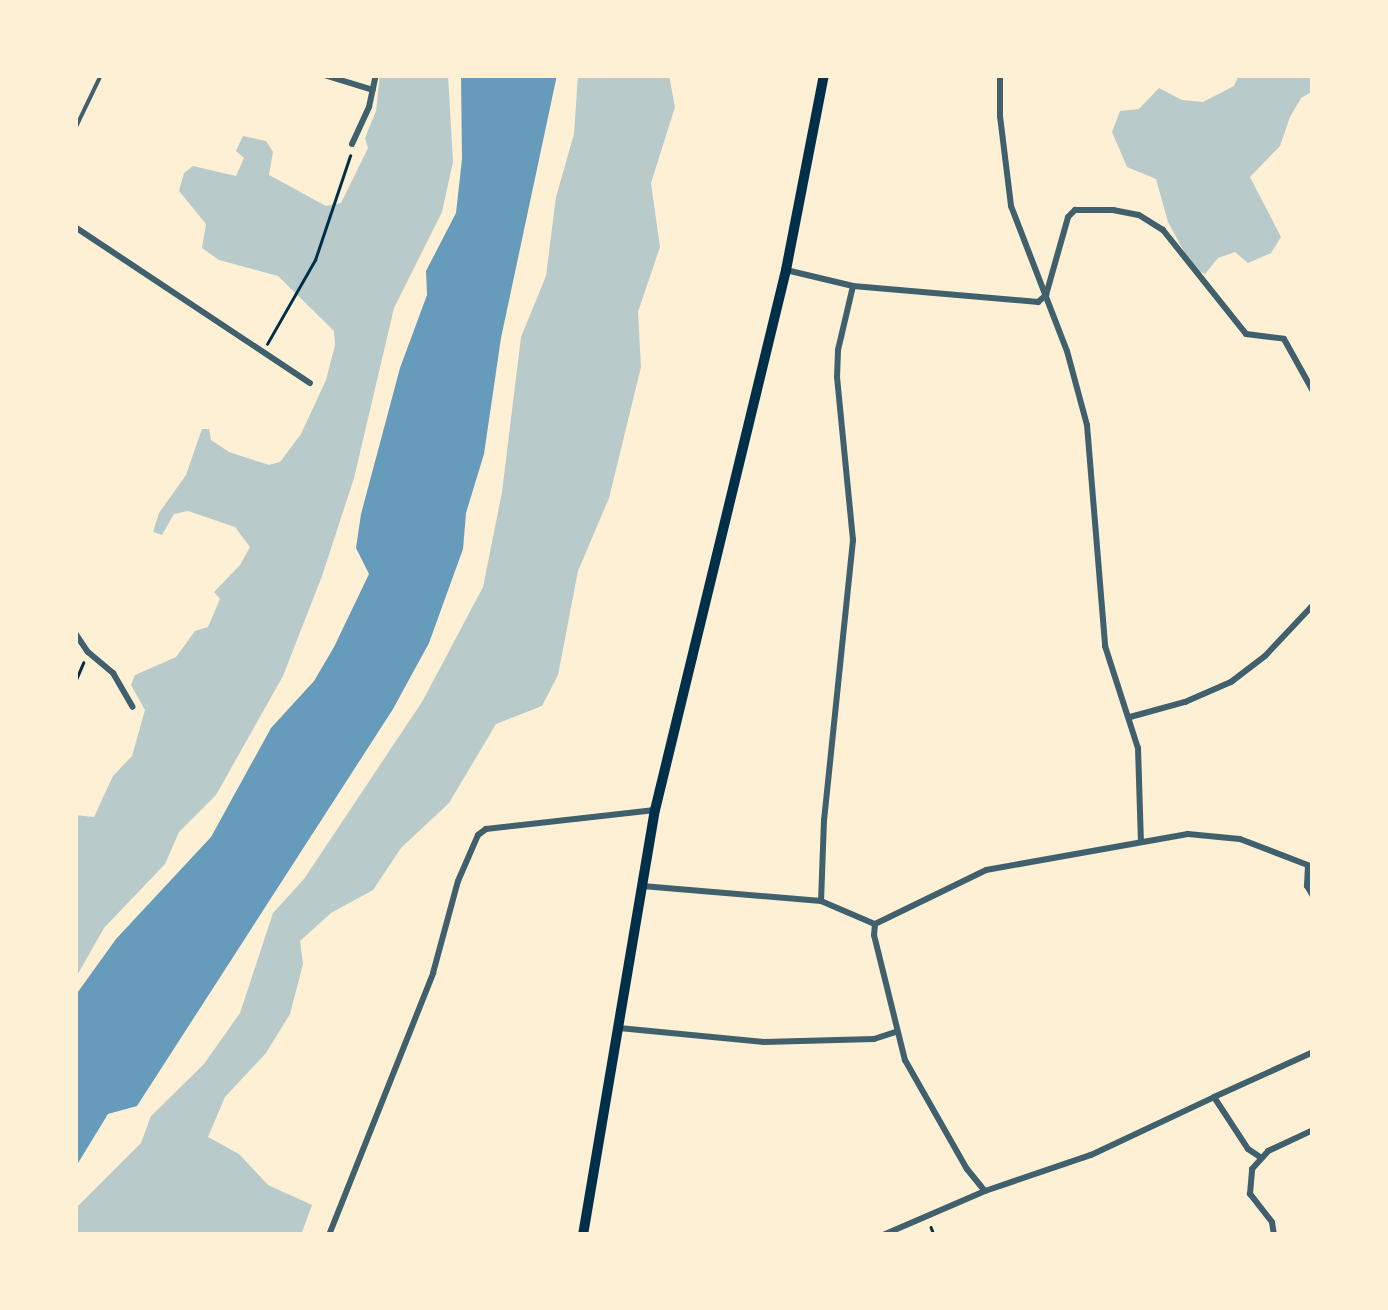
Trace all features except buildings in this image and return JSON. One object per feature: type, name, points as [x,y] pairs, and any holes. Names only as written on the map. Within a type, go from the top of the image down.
[{"type":"main road","points":[[583,1235],[654,810],[786,270],[824,75]]},
{"type":"street","points":[[324,75],[373,90]]},
{"type":"street","points":[[352,144],[376,75]]},
{"type":"street","points":[[1000,75],[1000,116],[1011,206],[1046,295],[1087,425],[1105,646],[1138,748],[1141,842]]},
{"type":"street","points":[[786,270],[854,286],[1038,302],[1046,295],[1068,217],[1075,210],[1114,210],[1139,216],[1163,230],[1246,334],[1284,340],[1313,392]]},
{"type":"street","points":[[75,227],[310,383]]},
{"type":"street","points":[[821,901],[824,820],[854,540],[837,377],[838,350],[854,286]]},
{"type":"street","points":[[1130,718],[1185,702],[1231,682],[1265,656],[1313,605]]},
{"type":"street","points":[[75,633],[88,652],[113,673],[133,706]]},
{"type":"street","points":[[329,1235],[433,973],[458,881],[478,835],[486,829],[654,810]]},
{"type":"street","points":[[642,886],[821,901],[875,924],[986,870],[1141,842],[1214,834],[1240,838],[1311,866],[1307,886],[1313,896]]},
{"type":"street","points":[[875,924],[896,1032],[925,1098],[985,1191]]},
{"type":"street","points":[[618,1027],[764,1042],[874,1039],[896,1032]]},
{"type":"street","points":[[883,1235],[985,1191],[1049,1173],[1313,1052]]},
{"type":"street","points":[[1214,1097],[1248,1149],[1260,1157]]},
{"type":"street","points":[[1274,1235],[1272,1222],[1250,1194],[1248,1184],[1260,1157],[1313,1130]]},
{"type":"lane","points":[[75,129],[101,75]]},
{"type":"path","points":[[261,354],[314,260],[352,144]]},
{"type":"path","points":[[75,682],[88,652]]},
{"type":"shaded area","points":[[380,75],[448,75],[453,162],[442,212],[394,308],[354,478],[322,576],[283,676],[216,795],[179,832],[165,864],[104,928],[75,979],[75,815],[94,817],[113,776],[132,756],[145,710],[131,685],[135,675],[176,657],[195,631],[208,627],[220,599],[214,592],[240,565],[250,547],[235,527],[188,511],[174,514],[162,535],[153,532],[159,513],[186,475],[202,429],[209,429],[211,440],[229,452],[269,465],[280,462],[301,434],[326,380],[335,345],[334,331],[278,276],[219,260],[202,248],[206,224],[179,191],[184,173],[193,166],[236,176],[244,158],[236,151],[243,136],[266,141],[273,152],[269,175],[326,206],[341,203],[368,148],[365,138],[376,111]]},
{"type":"shaded area","points":[[578,75],[669,75],[675,107],[651,183],[660,247],[638,312],[641,367],[609,498],[578,571],[558,675],[542,706],[496,724],[449,803],[401,848],[373,890],[331,913],[300,941],[303,964],[290,1014],[266,1053],[225,1097],[208,1137],[239,1154],[268,1185],[312,1205],[301,1235],[75,1235],[75,1209],[141,1143],[151,1116],[204,1064],[240,1013],[273,913],[304,879],[422,702],[483,587],[502,492],[521,337],[546,276],[556,197],[574,134]]},
{"type":"shaded area","points":[[1239,75],[1313,75],[1313,91],[1301,98],[1280,146],[1250,177],[1281,237],[1271,253],[1248,263],[1235,252],[1218,258],[1205,274],[1193,268],[1168,222],[1156,179],[1127,167],[1112,132],[1120,111],[1139,109],[1159,88],[1182,100],[1203,102],[1234,86]]},
{"type":"water","points":[[461,75],[557,75],[501,338],[484,454],[466,513],[463,549],[429,643],[393,709],[137,1106],[108,1114],[75,1168],[75,996],[116,939],[211,837],[271,728],[314,681],[369,574],[356,548],[361,514],[400,368],[427,295],[426,271],[456,213],[462,159]]}]
